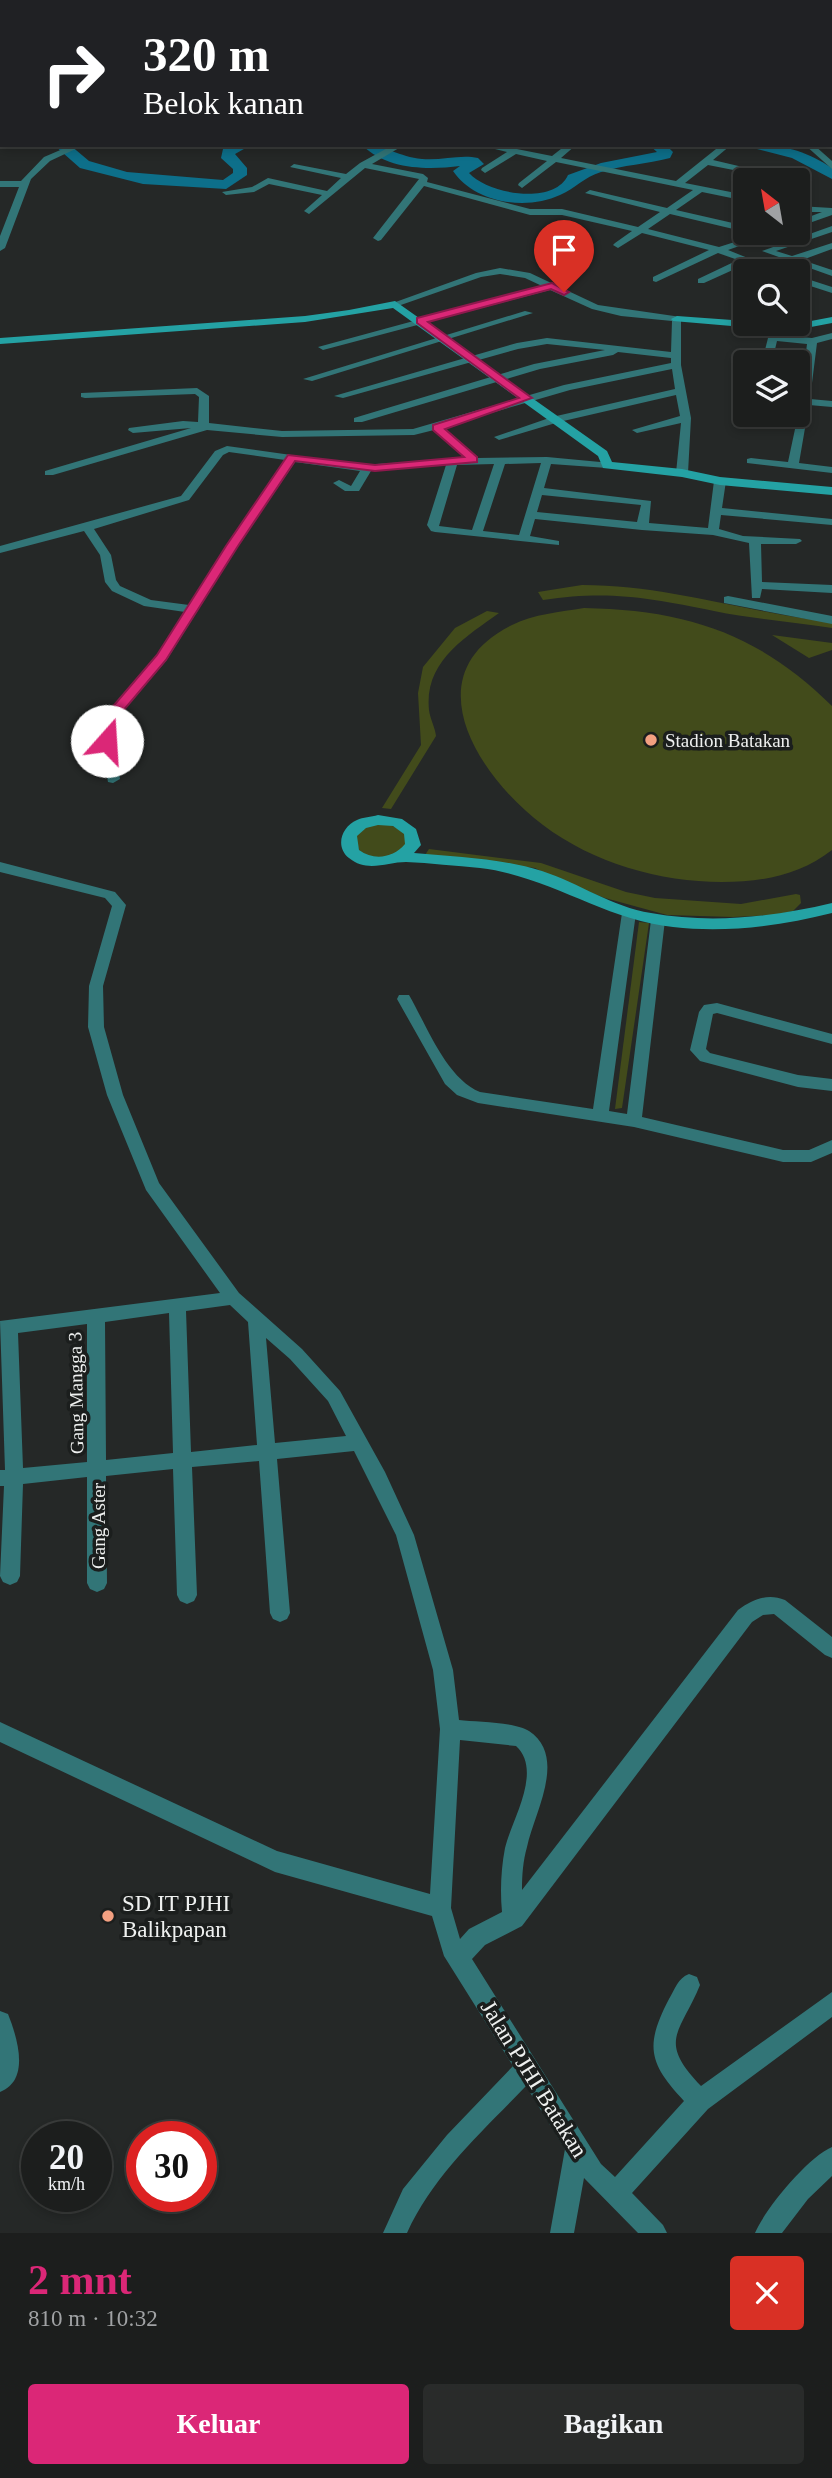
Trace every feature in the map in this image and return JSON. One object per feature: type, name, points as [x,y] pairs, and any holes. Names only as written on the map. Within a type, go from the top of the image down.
[{"type":"street","points":[[0,248],[27,178],[53,155],[75,147]]},
{"type":"street","points":[[309,211],[366,163],[396,147]]},
{"type":"street","points":[[490,147],[733,195]]},
{"type":"street","points":[[485,170],[521,147]]},
{"type":"street","points":[[522,184],[570,147]]},
{"type":"street","points":[[678,184],[725,147]]},
{"type":"street","points":[[811,147],[832,166]]},
{"type":"street","points":[[708,162],[734,168]]},
{"type":"street","points":[[366,163],[422,176],[422,183],[377,238]]},
{"type":"street","points":[[294,167],[348,177]]},
{"type":"street","points":[[626,182],[636,175]]},
{"type":"street","points":[[226,192],[254,189],[268,181],[329,194]]},
{"type":"street","points":[[422,183],[530,212],[562,212],[640,230],[719,250],[739,259]]},
{"type":"street","points":[[0,185],[26,184]]},
{"type":"street","points":[[618,245],[702,188]]},
{"type":"street","points":[[590,193],[733,226]]},
{"type":"street","points":[[810,210],[832,211]]},
{"type":"street","points":[[810,219],[832,211]]},
{"type":"street","points":[[788,259],[767,251],[832,229]]},
{"type":"street","points":[[812,236],[832,244]]},
{"type":"street","points":[[794,259],[832,244]]},
{"type":"street","points":[[656,279],[733,245]]},
{"type":"street","points":[[818,269],[832,263]]},
{"type":"street","points":[[701,282],[733,266]]},
{"type":"street","points":[[810,266],[832,273]]},
{"type":"street","points":[[0,341],[342,317],[395,304],[489,272],[513,272],[552,286],[595,307],[677,319],[733,323]]},
{"type":"street","points":[[810,283],[832,290]]},
{"type":"street","points":[[323,347],[552,286]]},
{"type":"street","points":[[395,304],[556,419],[605,459]]},
{"type":"street","points":[[308,379],[528,313]]},
{"type":"street","points":[[677,319],[676,360],[686,418],[686,452],[682,473]]},
{"type":"street","points":[[810,324],[832,320]]},
{"type":"street","points":[[769,350],[771,338],[812,341],[832,336]]},
{"type":"street","points":[[339,396],[473,358],[547,341],[625,349],[676,360]]},
{"type":"street","points":[[810,353],[812,341]]},
{"type":"street","points":[[358,421],[538,366],[625,349]]},
{"type":"street","points":[[499,437],[556,419],[676,360]]},
{"type":"street","points":[[85,395],[197,391],[204,396],[202,418],[205,427]]},
{"type":"street","points":[[133,430],[183,424],[282,434],[414,432],[437,428],[527,398],[617,391],[680,391]]},
{"type":"street","points":[[810,402],[832,404]]},
{"type":"street","points":[[637,430],[686,418]]},
{"type":"street","points":[[49,473],[205,427]]},
{"type":"street","points":[[793,465],[798,427]]},
{"type":"street","points":[[437,428],[473,460]]},
{"type":"street","points":[[0,550],[185,498],[222,450],[235,448],[367,468],[473,460],[605,459],[720,481],[832,491]]},
{"type":"street","points":[[113,779],[107,741],[115,711],[162,657],[232,546],[292,458]]},
{"type":"street","points":[[523,539],[547,460]]},
{"type":"street","points":[[455,461],[433,525],[439,531],[555,543]]},
{"type":"street","points":[[476,534],[501,461]]},
{"type":"street","points":[[751,461],[832,470]]},
{"type":"street","points":[[339,484],[355,489],[367,468]]},
{"type":"street","points":[[713,531],[720,481]]},
{"type":"street","points":[[537,491],[647,503],[642,527]]},
{"type":"street","points":[[715,511],[832,522]]},
{"type":"street","points":[[531,515],[693,532],[713,531],[724,536],[755,541],[796,541]]},
{"type":"street","points":[[87,527],[104,551],[110,580],[115,588],[163,607],[194,610]]},
{"type":"street","points":[[754,606],[758,585],[755,541]]},
{"type":"street","points":[[758,585],[832,589]]},
{"type":"street","points":[[728,600],[832,620]]},
{"type":"street","points":[[402,858],[523,870],[629,914],[658,920],[733,923],[802,916],[832,908]]},
{"type":"street","points":[[0,867],[110,895],[119,905],[96,986],[96,1027],[115,1095],[152,1186],[233,1298],[296,1354],[334,1396],[405,1535],[443,1670],[450,1729],[440,1908],[275,1861],[0,1732]]},
{"type":"street","points":[[600,1116],[629,914]]},
{"type":"street","points":[[634,1121],[658,920]]},
{"type":"street","points":[[404,999],[450,1080],[463,1091],[478,1097],[634,1121],[783,1156],[811,1156],[832,1146]]},
{"type":"street","points":[[832,1039],[717,1008],[706,1012],[698,1050],[705,1057],[798,1081],[832,1085]]},
{"type":"street","points":[[10,1576],[4,1327],[233,1298]]},
{"type":"street","points":[[177,1306],[187,1595]]},
{"type":"street","name":"Gang Mangga 3","points":[[96,1315],[98,1469]]},
{"type":"street","points":[[256,1316],[280,1613]]},
{"type":"street","points":[[7,1478],[359,1443]]},
{"type":"street","name":"Gang Aster","points":[[97,1583],[98,1469]]},
{"type":"street","points":[[458,1958],[477,1937],[514,1918],[746,1616],[757,1607],[767,1604],[778,1606],[832,1648]]},
{"type":"street","points":[[450,1729],[521,1737],[535,1750],[536,1774],[531,1804],[517,1843],[509,1887],[514,1918]]},
{"type":"street","name":"Jalan PJHI Batakan","points":[[440,1908],[458,1958],[577,2149],[593,2172],[655,2233]]},
{"type":"street","points":[[689,1985],[665,2029],[660,2047],[674,2075],[700,2101]]},
{"type":"street","points":[[615,2194],[700,2101],[832,2003]]},
{"type":"street","points":[[0,2022],[9,2057],[8,2066],[0,2081]]},
{"type":"street","points":[[395,2233],[411,2197],[454,2143],[527,2069]]},
{"type":"street","points":[[562,2233],[577,2149]]},
{"type":"street","points":[[766,2233],[800,2191],[832,2159]]},
{"type":"green space","points":[[582,585],[677,594],[832,622],[832,628],[629,597],[589,596],[543,600],[538,592]]},
{"type":"green space","name":"Stadion Batakan","points":[[584,608],[655,614],[719,630],[776,660],[832,706],[832,850],[807,866],[752,881],[722,882],[675,878],[628,868],[583,850],[543,825],[519,805],[497,781],[479,754],[466,726],[461,698],[465,671],[482,646],[512,625],[538,616]]},
{"type":"green space","points":[[487,611],[499,613],[461,641],[440,664],[429,693],[429,710],[436,736],[391,809],[382,808],[421,745],[418,693],[423,667],[455,628]]},
{"type":"green space","points":[[772,635],[832,643],[832,650],[809,658]]},
{"type":"green space","points":[[388,824],[404,831],[410,843],[395,858],[361,856],[354,834],[368,825]]},
{"type":"green space","points":[[429,849],[541,863],[626,892],[655,898],[741,904],[796,894],[800,895],[801,903],[793,911],[775,915],[667,915],[605,898],[535,868],[427,856],[425,855]]},
{"type":"green space","points":[[639,922],[649,923],[622,1108],[615,1109]]},
{"type":"waterway","points":[[63,147],[85,165],[123,176],[143,180],[226,185],[240,175],[240,168],[228,158],[228,152],[239,147]]},
{"type":"waterway","points":[[373,147],[394,157],[420,164],[473,161],[477,164],[460,171],[478,188],[500,195],[532,198],[556,191],[573,182],[573,178],[595,169],[665,155],[666,152],[659,147]]},
{"type":"waterway","points":[[769,147],[797,155],[832,175]]},
{"type":"place","name":"Stadion Batakan","points":[[651,740]]},
{"type":"place","name":"SD IT PJHI Balikpapan","points":[[108,1916]]},
{"type":"route","points":[[107,741],[115,711],[162,657],[232,546],[292,458],[362,468],[473,460],[437,428],[527,398],[420,321],[552,286],[564,292]]}]
